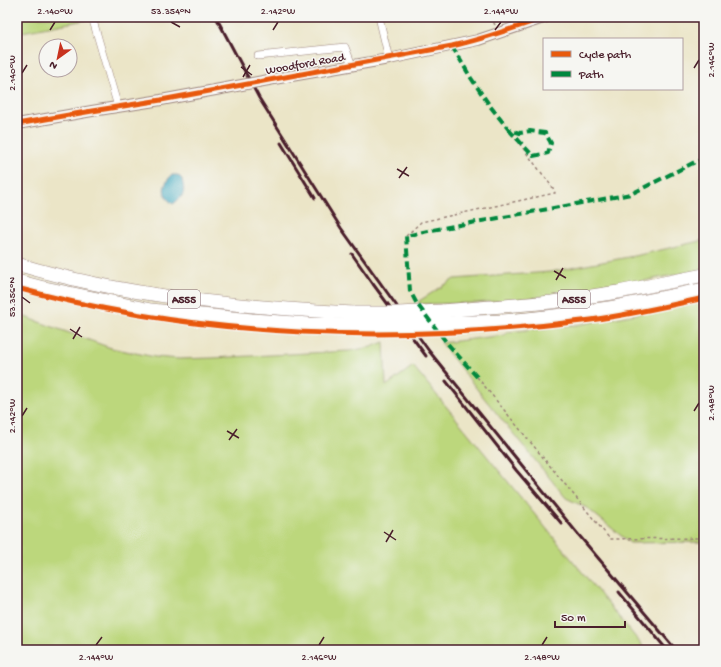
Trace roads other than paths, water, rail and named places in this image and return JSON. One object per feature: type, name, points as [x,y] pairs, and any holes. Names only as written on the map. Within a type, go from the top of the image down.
[{"type":"highway","name":"A555","points":[[17,264],[80,280],[153,294],[355,319]]},
{"type":"highway","name":"A555","points":[[443,317],[618,292],[704,275]]},
{"type":"highway","name":"A555","points":[[17,281],[48,289],[151,310],[309,324],[355,319],[443,317],[502,321],[558,316],[621,306],[704,289]]},
{"type":"street","points":[[92,17],[118,107]]},
{"type":"street","points":[[379,17],[389,59]]},
{"type":"street","name":"Woodford Road","points":[[17,124],[389,59],[478,40],[546,17]]},
{"type":"street","points":[[258,56],[345,47],[352,65]]},
{"type":"water","points":[[172,175],[178,175],[182,179],[184,188],[182,196],[173,204],[166,197],[164,190],[166,182]]},
{"type":"railway","points":[[216,17],[259,98],[341,228],[429,351],[577,533],[676,650]]},
{"type":"railway","points":[[281,143],[315,198]]},
{"type":"railway","points":[[352,254],[426,356]]},
{"type":"railway","points":[[446,381],[516,470],[562,524]]},
{"type":"railway","points":[[619,592],[667,650]]}]
